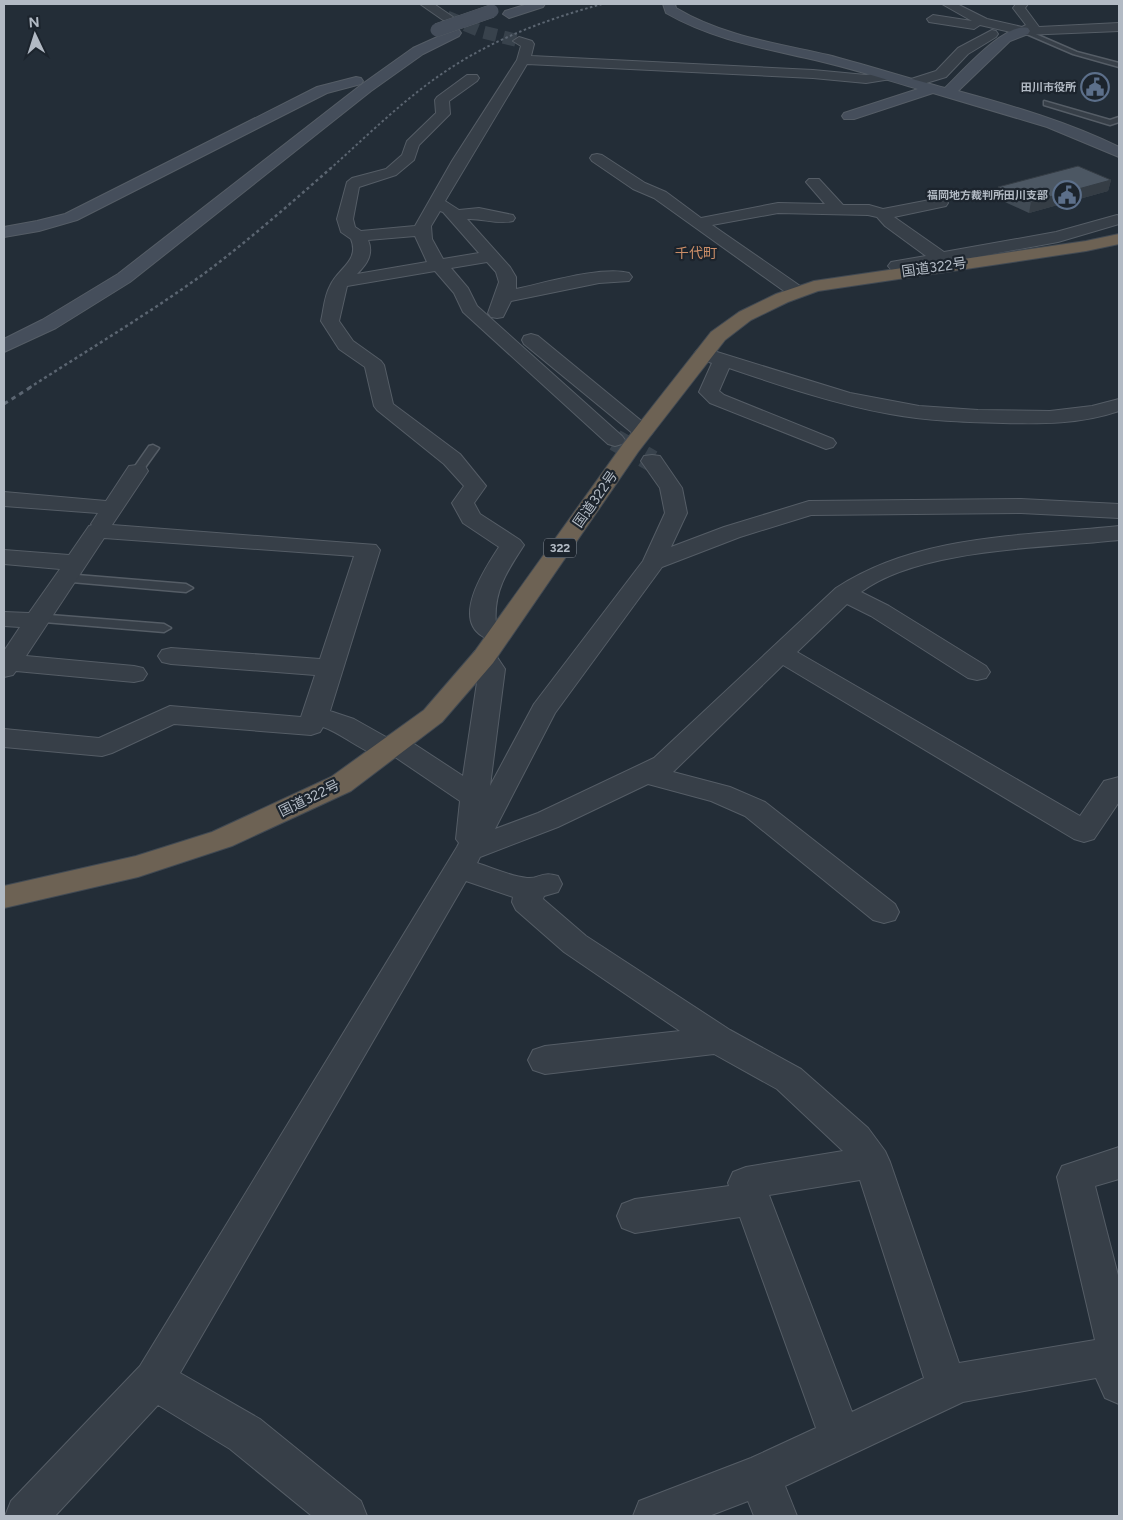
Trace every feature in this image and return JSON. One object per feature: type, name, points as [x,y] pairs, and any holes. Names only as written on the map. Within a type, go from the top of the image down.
[{"type":"highway","name":"国道322号","points":[[4,897],[138,866],[222,839],[341,784],[433,716],[491,647],[643,432],[714,357],[718,336],[745,316],[814,286],[1086,246],[1118,230]]},
{"type":"street","points":[[426,4],[446,17]]},
{"type":"street","points":[[409,42],[492,11],[511,7],[527,8],[539,4]]},
{"type":"street","points":[[669,4],[670,10],[688,22],[744,42],[835,60],[1031,117],[1082,135],[1119,153]]},
{"type":"street","points":[[948,4],[983,22],[994,30]]},
{"type":"street","points":[[948,93],[1006,38],[1033,26],[1019,8],[1022,4]]},
{"type":"street","points":[[4,335],[65,302],[103,278],[149,241],[352,90],[418,51],[511,7]]},
{"type":"street","points":[[933,19],[985,26],[994,30],[1119,28]]},
{"type":"street","points":[[913,83],[941,74],[963,51],[994,30]]},
{"type":"street","points":[[519,41],[528,44],[524,60],[423,226],[424,240],[432,257],[462,292],[469,308],[615,440]]},
{"type":"street","points":[[524,60],[813,74],[866,79],[886,76]]},
{"type":"street","points":[[4,346],[49,324],[124,278],[352,90],[371,69]]},
{"type":"street","points":[[465,859],[492,669],[491,647],[482,614],[487,583],[512,545],[471,518],[463,502],[475,486],[452,459],[384,406],[374,365],[346,345],[330,321],[336,292],[341,282],[360,262],[362,243],[358,236],[347,229],[345,219],[352,185],[356,181],[391,172],[409,156],[412,144],[443,114],[442,100],[472,78]]},
{"type":"street","points":[[849,116],[932,89]]},
{"type":"street","points":[[4,232],[39,226],[71,217],[315,94],[352,90]]},
{"type":"street","points":[[597,158],[639,186],[660,194],[797,292]]},
{"type":"street","points":[[814,182],[839,210]]},
{"type":"street","points":[[436,203],[449,209],[506,271],[509,283],[500,305]]},
{"type":"street","points":[[698,223],[778,208],[869,210],[883,214],[940,203]]},
{"type":"street","points":[[454,215],[479,213],[507,218]]},
{"type":"street","points":[[883,214],[891,223],[941,258]]},
{"type":"street","points":[[358,236],[423,230]]},
{"type":"street","points":[[905,272],[897,266],[1058,237],[1118,230]]},
{"type":"street","points":[[149,241],[169,242]]},
{"type":"street","points":[[341,282],[491,256]]},
{"type":"street","points":[[462,292],[480,301],[500,305],[598,278],[623,277]]},
{"type":"street","points":[[500,305],[643,432]]},
{"type":"street","points":[[826,443],[717,399],[709,392],[714,357],[890,408],[948,415],[1042,418],[1100,412],[1119,405]]},
{"type":"street","points":[[26,1516],[154,1380],[465,859],[543,710],[654,562],[676,514],[671,488],[652,460]]},
{"type":"street","points":[[134,674],[6,666],[137,471]]},
{"type":"street","points":[[7,504],[113,508]]},
{"type":"street","points":[[654,562],[732,532],[808,508],[1020,506],[1119,512]]},
{"type":"street","points":[[4,738],[102,747],[170,715],[311,726],[368,550],[97,531]]},
{"type":"street","points":[[465,859],[664,765],[783,654],[844,593],[866,578],[911,561],[951,550],[1119,533]]},
{"type":"street","points":[[4,557],[70,570]]},
{"type":"street","points":[[844,593],[880,611],[977,672]]},
{"type":"street","points":[[4,619],[36,620]]},
{"type":"street","points":[[783,654],[1084,832],[1114,788],[1119,786]]},
{"type":"street","points":[[171,656],[330,668]]},
{"type":"street","points":[[315,716],[345,725],[391,747],[474,797]]},
{"type":"street","points":[[646,774],[720,794],[755,809],[884,912]]},
{"type":"street","points":[[465,859],[520,888],[539,886],[526,902],[575,944],[677,1010],[718,1040],[789,1079],[855,1139],[872,1162],[948,1389]]},
{"type":"street","points":[[545,1060],[718,1040]]},
{"type":"street","points":[[841,1438],[746,1183],[872,1162]]},
{"type":"street","points":[[654,1516],[759,1476],[959,1384],[1116,1363],[1075,1177],[1119,1163]]},
{"type":"street","points":[[635,1216],[752,1199]]},
{"type":"street","points":[[154,1380],[245,1434],[346,1516]]},
{"type":"street","points":[[759,1476],[776,1516]]},
{"type":"lane","points":[[1024,31],[1075,53],[1119,65]]},
{"type":"lane","points":[[1047,103],[1110,123],[1119,119]]},
{"type":"lane","points":[[137,471],[153,448]]},
{"type":"lane","points":[[70,570],[186,588]]},
{"type":"lane","points":[[36,620],[164,628]]},
{"type":"building","points":[[1078,166],[1111,180],[1031,202],[998,187]]},
{"type":"tunnel","points":[[447,17],[483,32],[519,41]]},
{"type":"tunnel","points":[[615,440],[652,461]]},
{"type":"railway","points":[[330,169],[417,92],[467,58],[523,30],[602,4]]},
{"type":"railway","points":[[29,388],[205,273],[253,235],[331,168]]},
{"type":"railway","points":[[4,404],[31,387]]},
{"type":"place","name":"田川市役所","points":[[1095,87]]},
{"type":"place","name":"福岡地方裁判所田川支部","points":[[1067,195]]},
{"type":"district","name":"千代町","points":[[696,253]]}]
